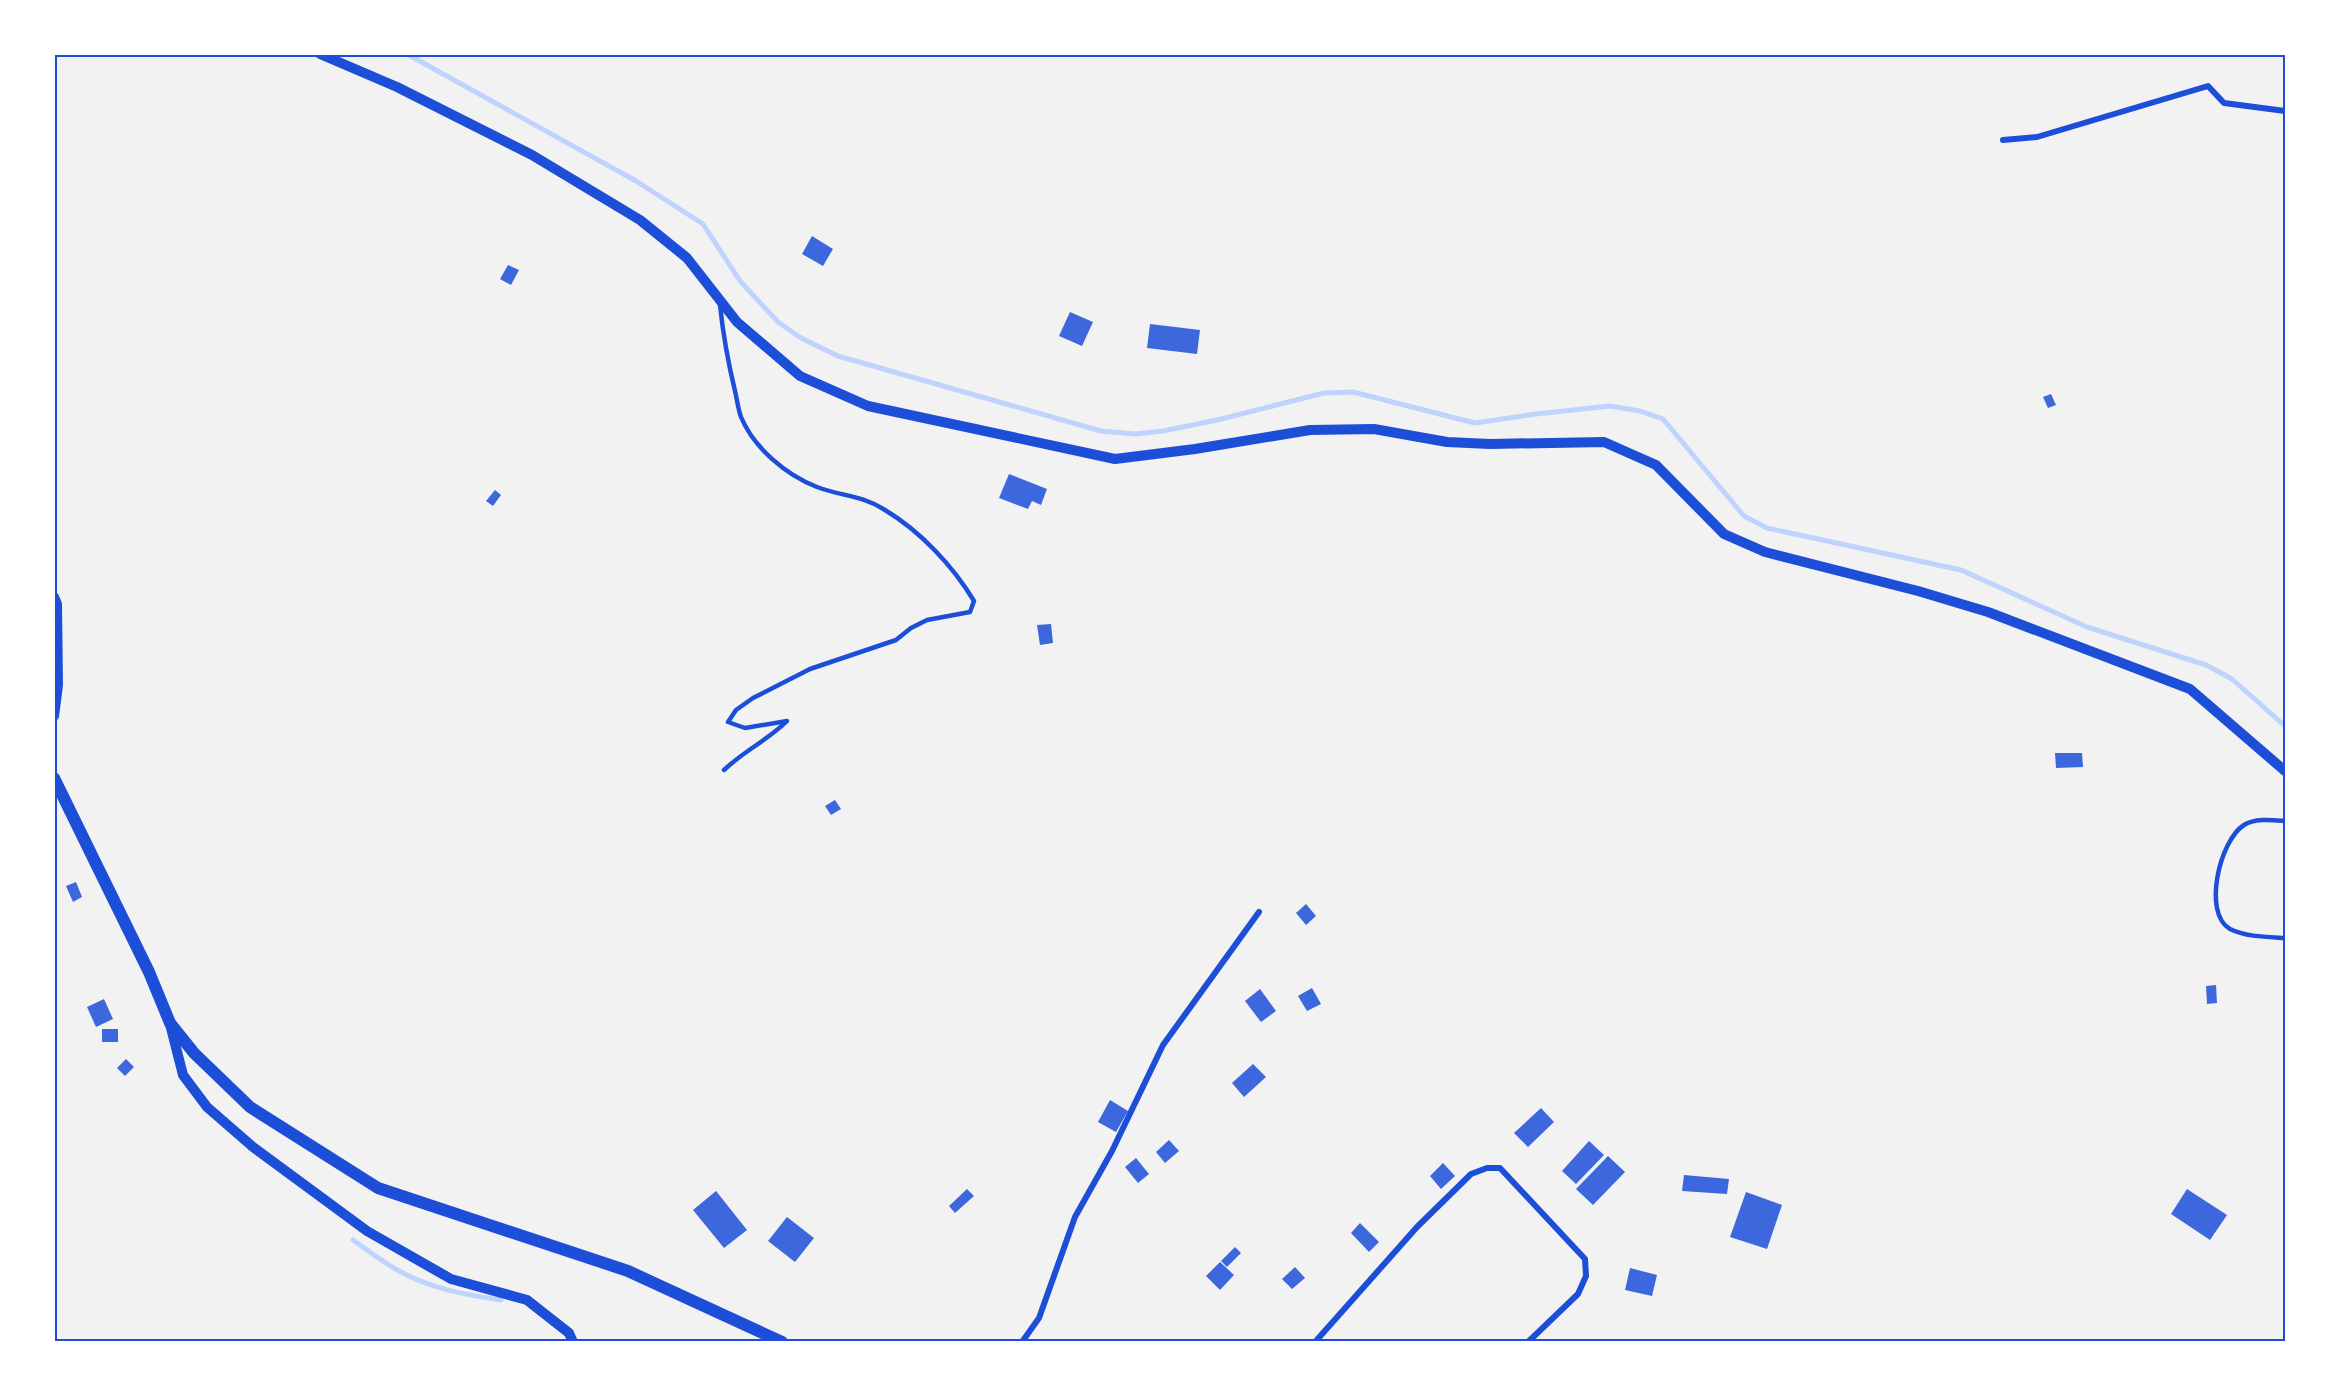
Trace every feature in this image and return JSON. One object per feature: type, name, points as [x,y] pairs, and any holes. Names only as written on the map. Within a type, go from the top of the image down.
[{"type":"main road","points":[[54,778],[149,972],[170,1023],[194,1053],[250,1107],[378,1188],[628,1271],[782,1342]]},
{"type":"street","points":[[320,54],[397,87],[532,155],[630,214],[687,258],[737,322],[800,376],[868,406],[1115,459],[1195,449],[1310,430],[1374,429],[1458,443],[1604,442],[1656,465],[1724,534],[1765,552],[1918,591],[1988,612],[2190,689],[2285,771]]},
{"type":"street","points":[[2003,141],[2037,137],[2208,86],[2224,103],[2285,111]]},
{"type":"street","points":[[54,597],[57,604],[58,685],[54,717]]},
{"type":"street","points":[[1023,1342],[1039,1318],[1075,1217],[1112,1151],[1163,1045],[1259,912]]},
{"type":"street","points":[[170,1023],[183,1075],[207,1107],[253,1147],[367,1231],[451,1279],[527,1300],[569,1333],[573,1342]]},
{"type":"street","points":[[1314,1342],[1416,1227],[1471,1174],[1486,1168],[1500,1168],[1585,1259],[1586,1276],[1578,1294],[1528,1342]]},
{"type":"lane","points":[[719,299],[726,355],[741,417],[759,446],[786,469],[816,487],[860,497],[885,510],[921,536],[964,585],[974,601],[970,612],[927,620],[911,628],[896,640],[810,669],[753,698],[736,710],[728,722],[745,728],[787,721],[777,731],[745,751],[724,770]]},
{"type":"lane","points":[[2285,821],[2253,822],[2244,825],[2232,837],[2225,850],[2217,878],[2216,901],[2218,919],[2230,929],[2254,935],[2285,938]]},
{"type":"building","points":[[812,236],[833,249],[823,266],[802,254]]},
{"type":"building","points":[[508,265],[519,270],[511,285],[500,279]]},
{"type":"building","points":[[1070,312],[1093,322],[1082,346],[1059,336]]},
{"type":"building","points":[[1150,324],[1200,330],[1197,354],[1147,348]]},
{"type":"building","points":[[2051,394],[2056,405],[2048,408],[2043,397]]},
{"type":"building","points":[[1009,474],[1047,489],[1041,505],[1032,501],[1028,509],[999,498]]},
{"type":"building","points":[[495,490],[501,495],[493,506],[486,501]]},
{"type":"building","points":[[1051,624],[1053,643],[1040,645],[1037,625]]},
{"type":"building","points":[[2055,753],[2082,753],[2083,767],[2056,768]]},
{"type":"building","points":[[835,800],[841,809],[831,815],[825,806]]},
{"type":"building","points":[[76,882],[82,897],[73,902],[66,886]]},
{"type":"building","points":[[1306,904],[1316,916],[1306,925],[1296,913]]},
{"type":"building","points":[[2216,985],[2217,1003],[2207,1004],[2206,986]]},
{"type":"building","points":[[1312,988],[1321,1004],[1307,1011],[1298,996]]},
{"type":"building","points":[[1260,989],[1276,1011],[1261,1022],[1245,1001]]},
{"type":"building","points":[[104,999],[113,1019],[96,1027],[87,1007]]},
{"type":"building","points":[[102,1029],[118,1029],[118,1042],[102,1042]]},
{"type":"building","points":[[126,1059],[134,1067],[125,1076],[117,1068]]},
{"type":"building","points":[[1253,1064],[1266,1077],[1244,1097],[1232,1083]]},
{"type":"building","points":[[1110,1100],[1128,1111],[1116,1132],[1098,1122]]},
{"type":"building","points":[[1541,1108],[1554,1122],[1528,1147],[1514,1133]]},
{"type":"building","points":[[1169,1140],[1179,1151],[1165,1163],[1156,1152]]},
{"type":"building","points":[[1589,1141],[1604,1155],[1576,1184],[1562,1171]]},
{"type":"building","points":[[1608,1156],[1625,1172],[1593,1205],[1576,1189]]},
{"type":"building","points":[[1136,1158],[1149,1174],[1138,1183],[1125,1167]]},
{"type":"building","points":[[1443,1163],[1455,1176],[1441,1189],[1430,1176]]},
{"type":"building","points":[[1684,1175],[1729,1179],[1727,1194],[1682,1191]]},
{"type":"building","points":[[967,1189],[974,1196],[955,1213],[949,1206]]},
{"type":"building","points":[[2187,1189],[2227,1215],[2210,1240],[2171,1214]]},
{"type":"building","points":[[716,1191],[747,1230],[724,1248],[693,1210]]},
{"type":"building","points":[[1746,1192],[1782,1205],[1767,1249],[1730,1237]]},
{"type":"building","points":[[787,1217],[814,1238],[795,1262],[768,1241]]},
{"type":"building","points":[[1360,1223],[1379,1242],[1369,1252],[1351,1233]]},
{"type":"building","points":[[1235,1247],[1241,1253],[1227,1267],[1221,1261]]},
{"type":"building","points":[[1220,1262],[1234,1275],[1220,1290],[1206,1276]]},
{"type":"building","points":[[1295,1267],[1305,1278],[1292,1289],[1282,1279]]},
{"type":"building","points":[[1630,1268],[1657,1275],[1652,1296],[1625,1290]]},
{"type":"waterway","points":[[407,54],[636,181],[703,224],[740,281],[778,322],[801,338],[838,356],[1101,431],[1135,434],[1217,420],[1324,393],[1353,392],[1475,423],[1610,406],[1640,411],[1663,419],[1744,516],[1767,528],[1961,570],[2087,627],[2206,665],[2232,679],[2285,726]]},
{"type":"waterway","points":[[353,1240],[390,1266],[414,1279],[451,1291],[501,1300]]}]
